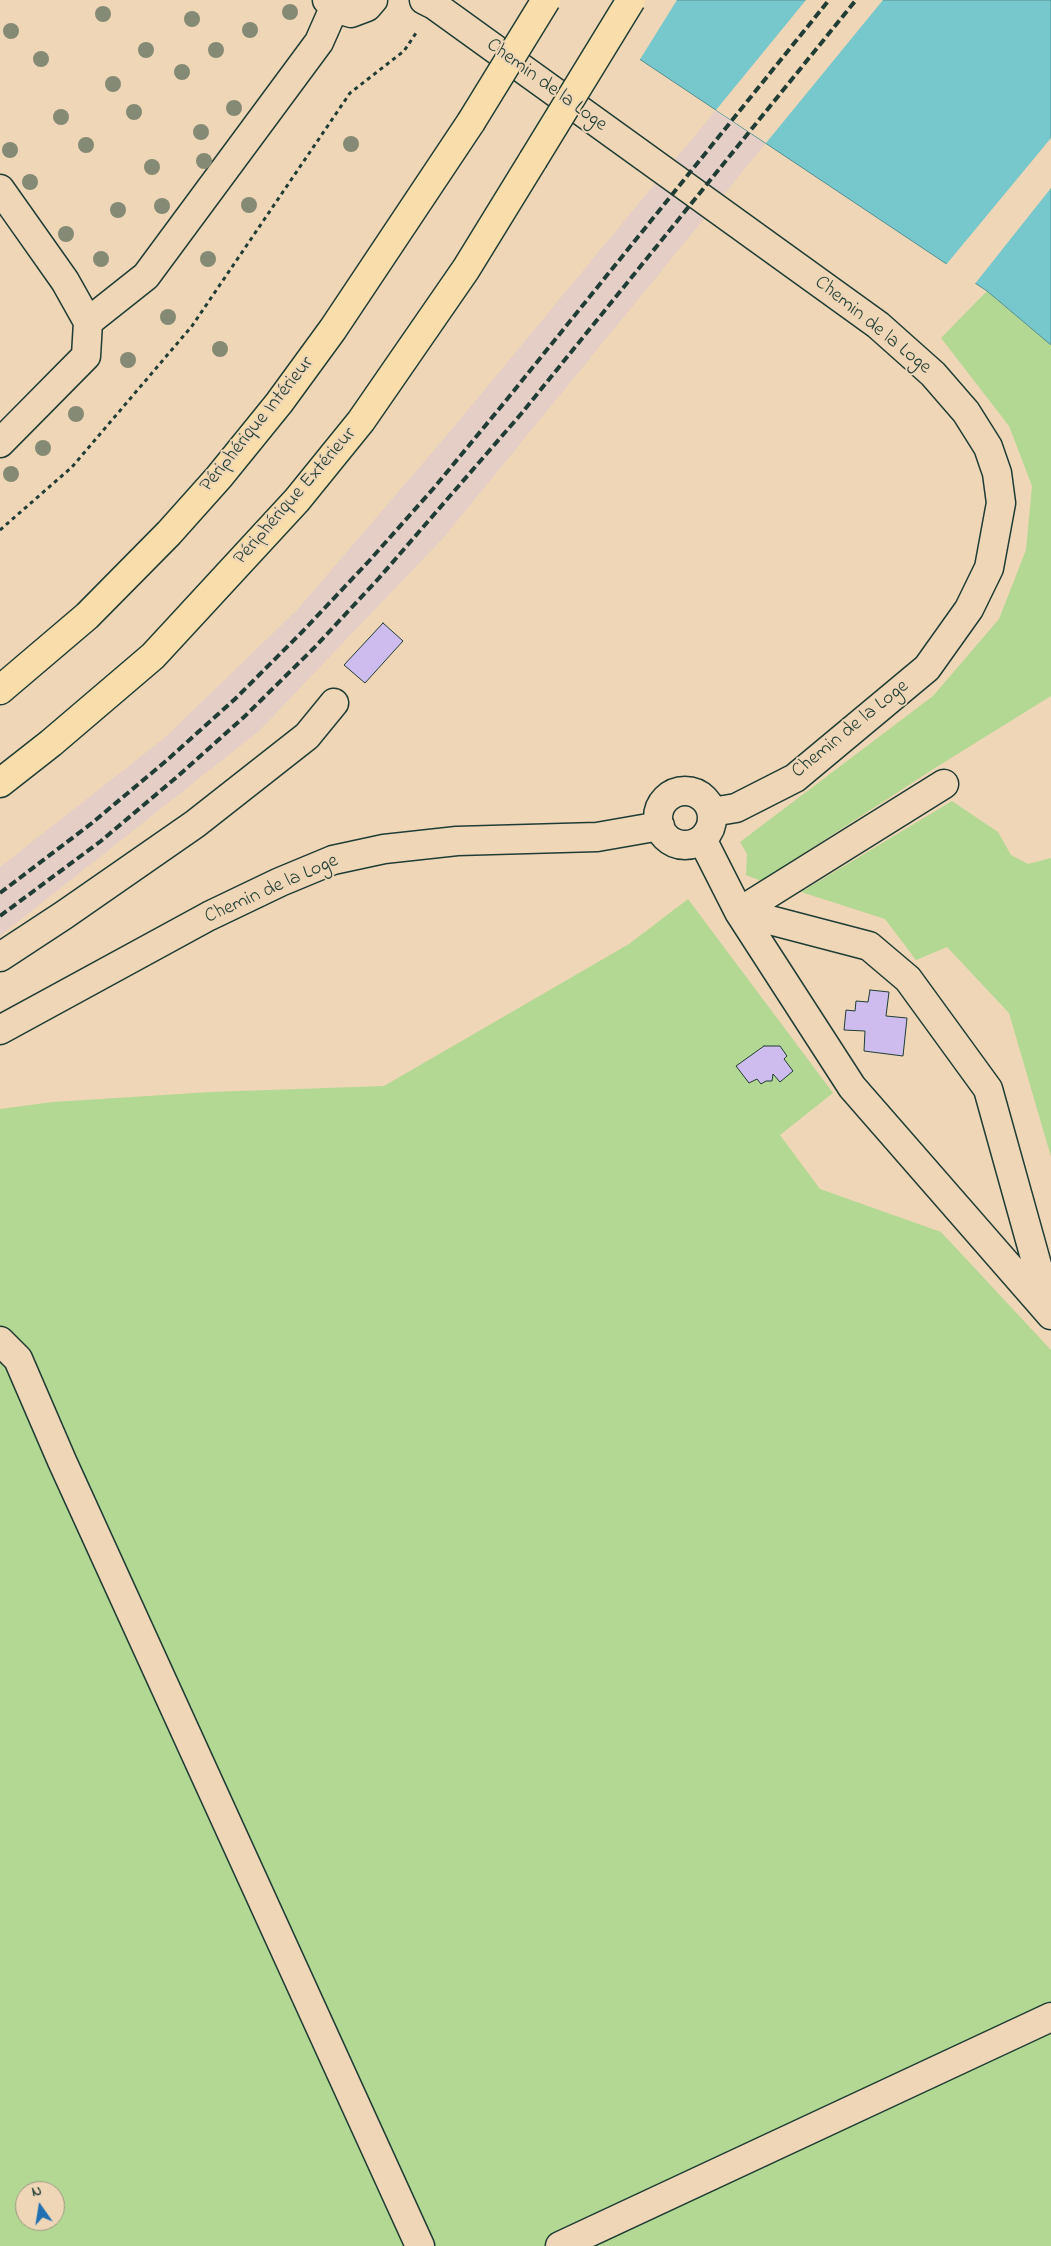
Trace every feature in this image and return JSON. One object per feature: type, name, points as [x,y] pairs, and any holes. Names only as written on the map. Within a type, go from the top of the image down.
[{"type":"highway","name":"Périphérique Intérieur","points":[[0,690],[87,616],[169,533],[219,477],[278,403],[333,329],[471,122],[546,0]]},
{"type":"highway","name":"Périphérique Extérieur","points":[[0,783],[51,743],[152,656],[297,500],[361,421],[466,269],[631,0]]},
{"type":"street","points":[[88,322],[146,276],[319,42],[330,4],[351,13],[359,12],[373,0]]},
{"type":"street","name":"Chemin de la Loge","points":[[429,2],[878,325],[933,374],[966,412],[988,447],[997,473],[1002,503],[989,568],[969,609],[927,668],[795,778],[736,808],[712,812]]},
{"type":"street","points":[[0,189],[65,281],[88,322],[86,356],[0,442]]},
{"type":"street","points":[[0,957],[195,824],[307,736],[334,702]]},
{"type":"street","points":[[740,912],[944,784]]},
{"type":"street","points":[[678,792],[689,792],[699,796],[707,802],[712,812],[712,822],[708,832],[702,839],[693,844],[682,845],[672,842],[664,835],[660,826],[659,816],[662,805],[678,792]]},
{"type":"street","name":"Chemin de la Loge","points":[[0,1030],[209,916],[333,860],[384,849],[439,843],[597,837],[660,826]]},
{"type":"street","points":[[702,839],[740,912],[852,1086],[1051,1315]]},
{"type":"street","points":[[740,912],[869,946],[908,979],[988,1089],[1051,1315]]},
{"type":"street","points":[[0,1341],[18,1359],[62,1461],[420,2246]]},
{"type":"street","points":[[560,2246],[1051,2018]]},
{"type":"path","points":[[0,530],[72,467],[192,326],[350,93],[404,51],[429,2]]},
{"type":"shaded area","points":[[716,110],[766,143],[444,537],[259,731],[0,936],[0,867],[163,739],[296,611],[452,429]]},
{"type":"green space","points":[[987,291],[1051,345],[1051,696],[935,768],[761,881],[746,875],[747,854],[740,842],[933,696],[999,619],[1026,550],[1032,486],[1009,426],[941,338]]},
{"type":"green space","points":[[952,801],[998,832],[1011,855],[1028,864],[1051,858],[1051,1157],[1009,1013],[947,947],[916,960],[885,919],[801,892]]},
{"type":"green space","points":[[688,899],[833,1093],[780,1135],[820,1189],[941,1232],[1051,1350],[1051,2246],[0,2246],[0,1109],[53,1102],[211,1092],[384,1086],[629,944]]},
{"type":"water","points":[[551,0],[1051,0],[1051,345],[987,291]]},
{"type":"pier","points":[[549,0],[677,0],[639,61]]},
{"type":"pier","points":[[806,0],[883,0],[766,143],[716,110]]},
{"type":"pier","points":[[1051,138],[1051,188],[974,285],[945,266]]},
{"type":"building","points":[[383,623],[403,641],[365,683],[344,665]]},
{"type":"building","points":[[870,990],[889,992],[886,1016],[907,1018],[903,1056],[864,1051],[865,1031],[844,1030],[846,1010],[855,1011],[856,1001],[868,1002]]},
{"type":"building","points":[[764,1046],[780,1046],[787,1056],[784,1059],[793,1071],[780,1082],[773,1074],[772,1081],[766,1081],[761,1084],[757,1079],[749,1083],[736,1066]]},
{"type":"railway","points":[[0,893],[92,823],[166,761],[235,699],[369,561],[433,489],[504,403],[829,0]]},
{"type":"railway","points":[[0,916],[101,841],[178,776],[244,717],[315,647],[379,578],[521,414],[856,0]]}]
